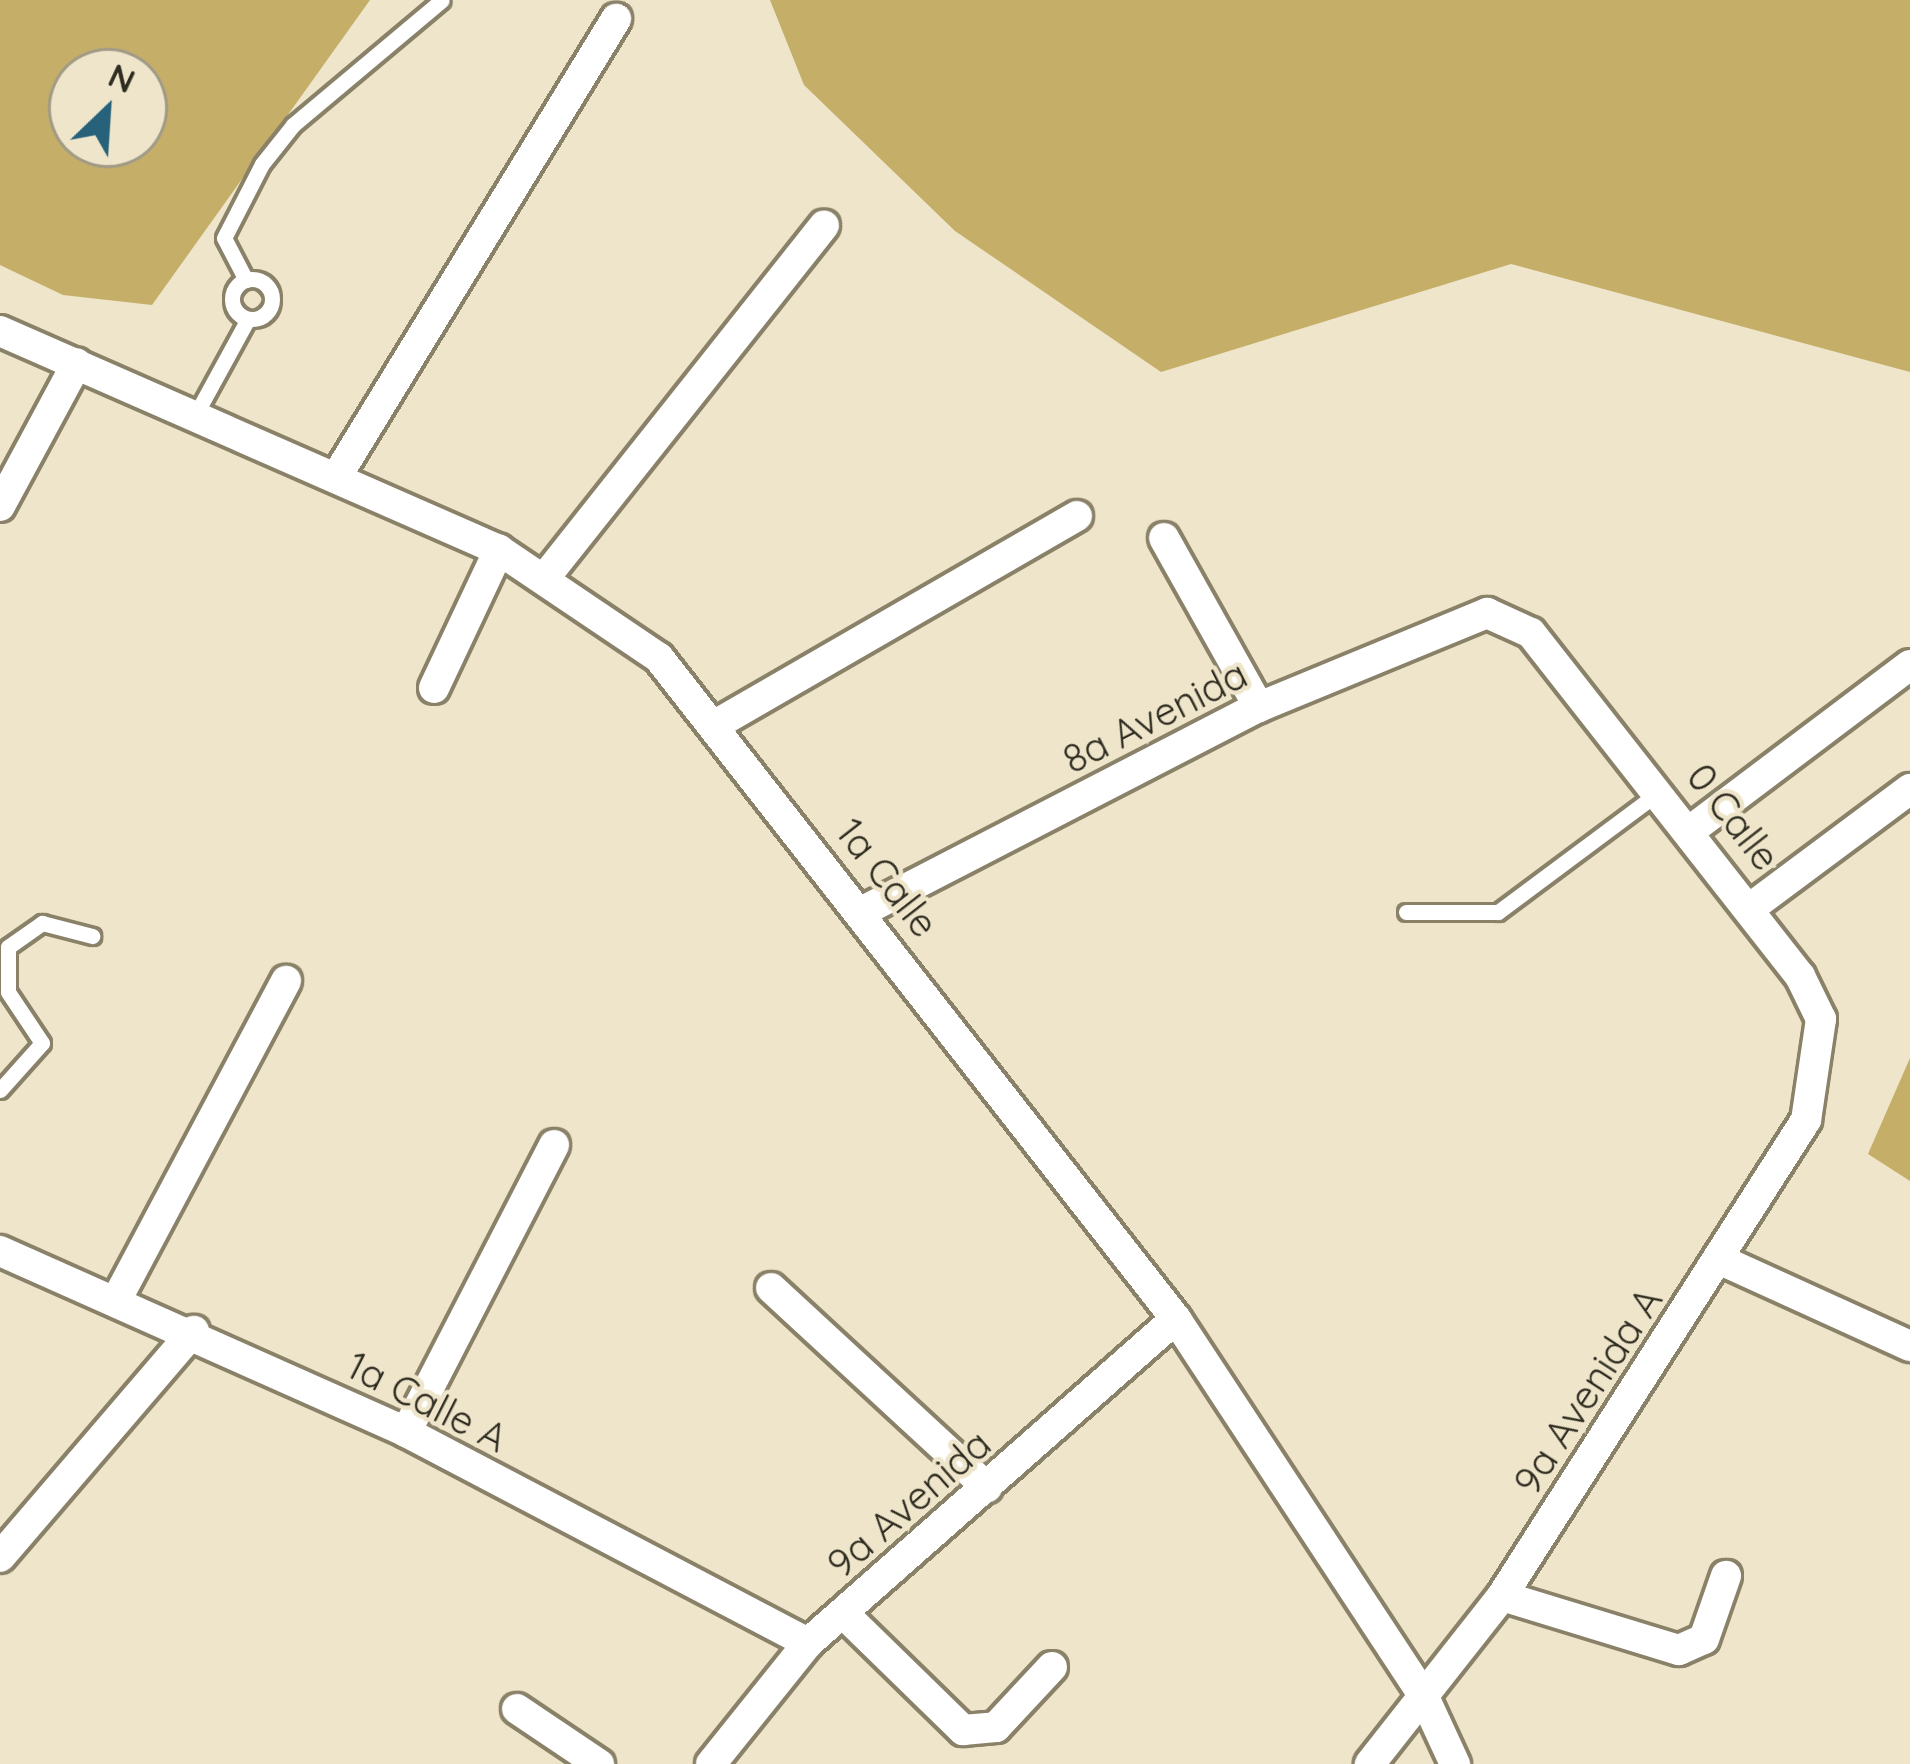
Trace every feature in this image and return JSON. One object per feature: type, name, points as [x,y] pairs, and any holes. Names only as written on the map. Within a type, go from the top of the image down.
[{"type":"street","points":[[340,472],[616,19]]},
{"type":"street","points":[[547,574],[824,226]]},
{"type":"street","name":"1a Calle","points":[[0,331],[340,472],[499,550],[547,574],[659,658],[866,910],[1176,1319],[1424,1696],[1455,1764]]},
{"type":"street","points":[[0,506],[77,363]]},
{"type":"street","points":[[715,725],[1076,516]]},
{"type":"street","points":[[1164,538],[1259,707]]},
{"type":"street","points":[[434,688],[499,550]]},
{"type":"street","name":"8a Avenida","points":[[866,910],[1259,707],[1487,613]]},
{"type":"street","name":"0 Calle","points":[[1487,613],[1531,633],[1753,906],[1821,1019],[1806,1120]]},
{"type":"street","points":[[1691,830],[1910,665]]},
{"type":"street","points":[[1753,906],[1910,789]]},
{"type":"street","points":[[119,1295],[286,981]]},
{"type":"street","name":"9a Avenida A","points":[[1370,1764],[1502,1596],[1721,1260],[1806,1120]]},
{"type":"street","points":[[406,1432],[554,1144]]},
{"type":"street","name":"1a Calle A","points":[[0,1251],[119,1295],[406,1432],[808,1643]]},
{"type":"street","points":[[1721,1260],[1910,1346]]},
{"type":"street","points":[[772,1288],[987,1487]]},
{"type":"street","name":"9a Avenida","points":[[711,1764],[808,1643],[1176,1319]]},
{"type":"street","points":[[0,1557],[194,1331]]},
{"type":"street","points":[[1502,1596],[1679,1650],[1704,1639],[1726,1576]]},
{"type":"street","points":[[843,1613],[963,1730],[996,1727],[1052,1667]]},
{"type":"street","points":[[518,1708],[599,1764]]},
{"type":"lane","points":[[197,412],[248,319],[267,313],[272,293],[246,280],[224,238],[262,164],[293,125],[442,0]]},
{"type":"lane","points":[[246,280],[233,305],[248,319]]},
{"type":"lane","points":[[1406,912],[1498,912],[1662,790]]},
{"type":"lane","points":[[0,1090],[42,1043],[8,992],[8,947],[42,923],[92,936]]},
{"type":"shaded area","points":[[0,0],[370,0],[152,305],[63,295],[0,265]]},
{"type":"shaded area","points":[[770,0],[1910,0],[1910,372],[1511,264],[1161,372],[955,231],[804,85]]},
{"type":"shaded area","points":[[1910,1058],[1910,1181],[1868,1154]]}]
